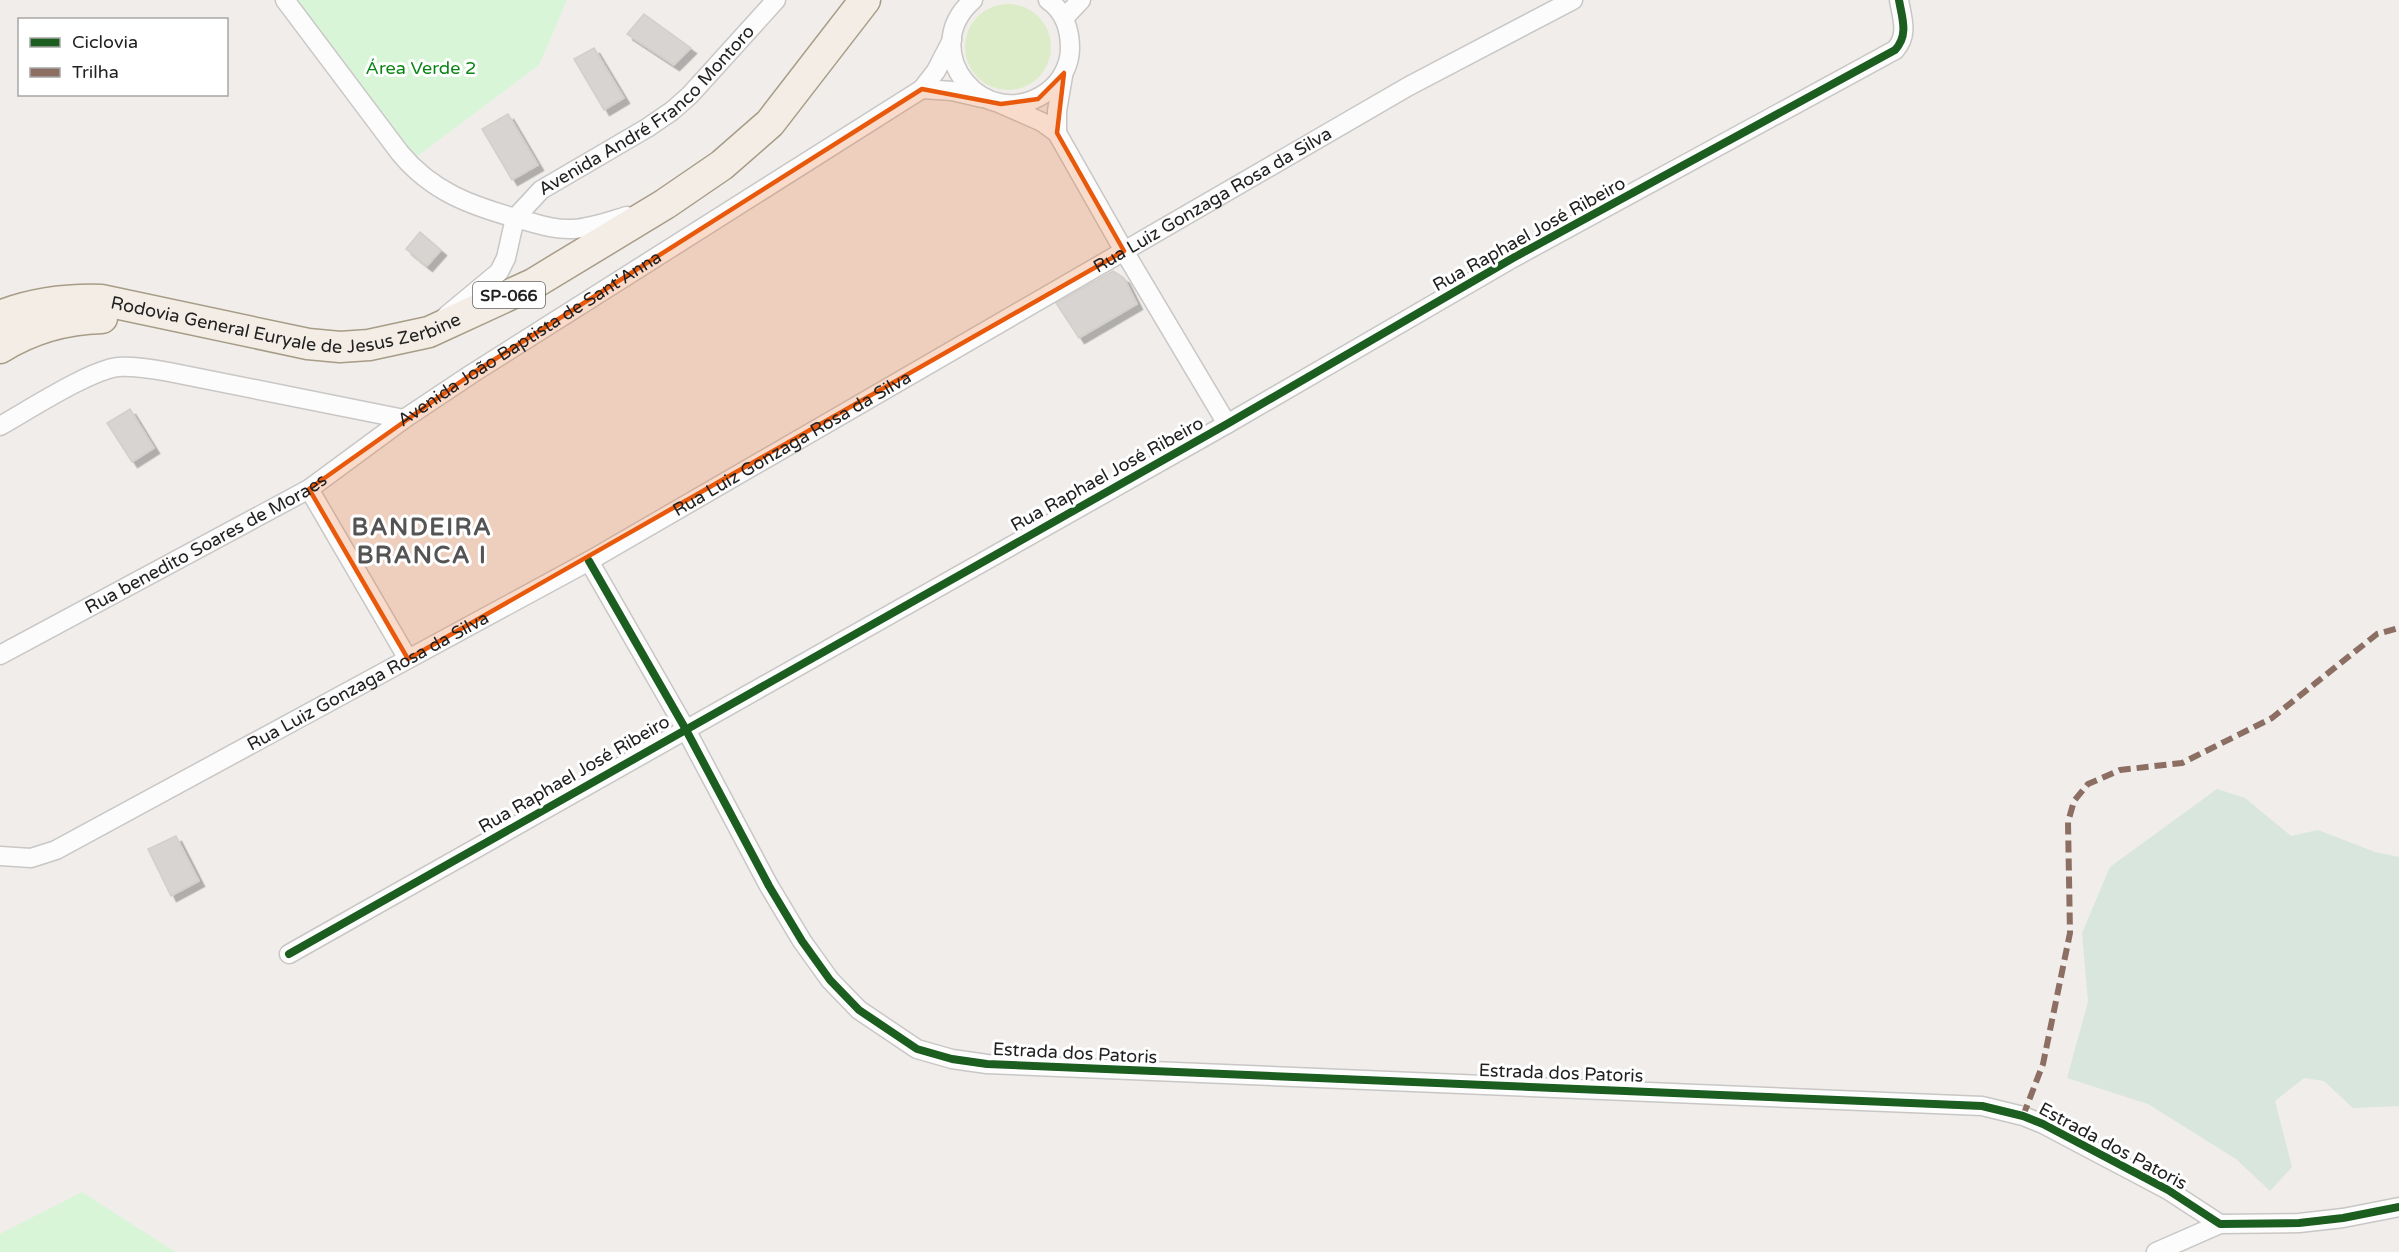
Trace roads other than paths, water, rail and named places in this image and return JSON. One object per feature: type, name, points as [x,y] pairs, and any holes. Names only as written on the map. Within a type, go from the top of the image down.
[{"type":"main road","name":"Rodovia General Euryale de Jesus Zerbine","points":[[791,98],[844,0]]},
{"type":"main road","name":"Rodovia General Euryale de Jesus Zerbine","points":[[0,316],[16,310],[72,300],[119,303],[308,344],[340,347],[369,345],[429,332],[532,284],[665,204],[722,165],[770,123],[865,0]]},
{"type":"main road","points":[[0,348],[19,336],[37,329],[77,319],[173,316]]},
{"type":"street","name":"Avenida André Franco Montoro","points":[[285,0],[416,172],[433,185],[472,205],[545,226],[575,229],[592,227],[665,204]]},
{"type":"street","name":"Avenida André Franco Montoro","points":[[429,332],[465,298],[499,272],[506,258],[515,218],[531,198],[672,111],[690,95],[776,0]]},
{"type":"street","points":[[1048,0],[1064,18],[1070,36],[1070,55],[1057,111],[1057,133]]},
{"type":"street","points":[[1064,18],[1081,0]]},
{"type":"street","name":"Rua Luiz Gonzaga Rosa da Silva","points":[[0,856],[31,858],[56,850],[589,561],[1409,86],[1573,0]]},
{"type":"street","name":"Rua Raphael José Ribeiro","points":[[289,954],[685,728],[1227,424],[1513,258],[1895,50],[1901,44],[1904,34],[1899,0]]},
{"type":"street","name":"Avenida João Baptista de Sant'Anna","points":[[0,426],[91,376],[116,368],[141,368],[169,372],[404,419],[922,89],[936,71],[952,40],[956,23],[968,2]]},
{"type":"street","points":[[952,40],[953,58],[959,74],[970,88],[993,101],[1042,122],[1057,133],[1227,424]]},
{"type":"street","points":[[922,89],[1020,104],[1038,99],[1053,88],[1064,73]]},
{"type":"street","name":"Rua benedito Soares de Moraes","points":[[0,655],[309,489],[404,419]]},
{"type":"street","points":[[309,489],[408,659]]},
{"type":"street","name":"Estrada dos Patoris","points":[[589,561],[685,728],[769,886],[802,941],[830,980],[859,1010],[917,1049],[952,1059],[987,1064],[1982,1106],[2023,1116],[2043,1124],[2168,1190],[2220,1224]]},
{"type":"street","points":[[2156,1252],[2220,1224],[2299,1223],[2343,1218],[2399,1207]]},
{"type":"district","name":"BANDEIRA BRANCA I","points":[[422,541]]},
{"type":"park label","name":"Área Verde 2","points":[[421,68]]}]
